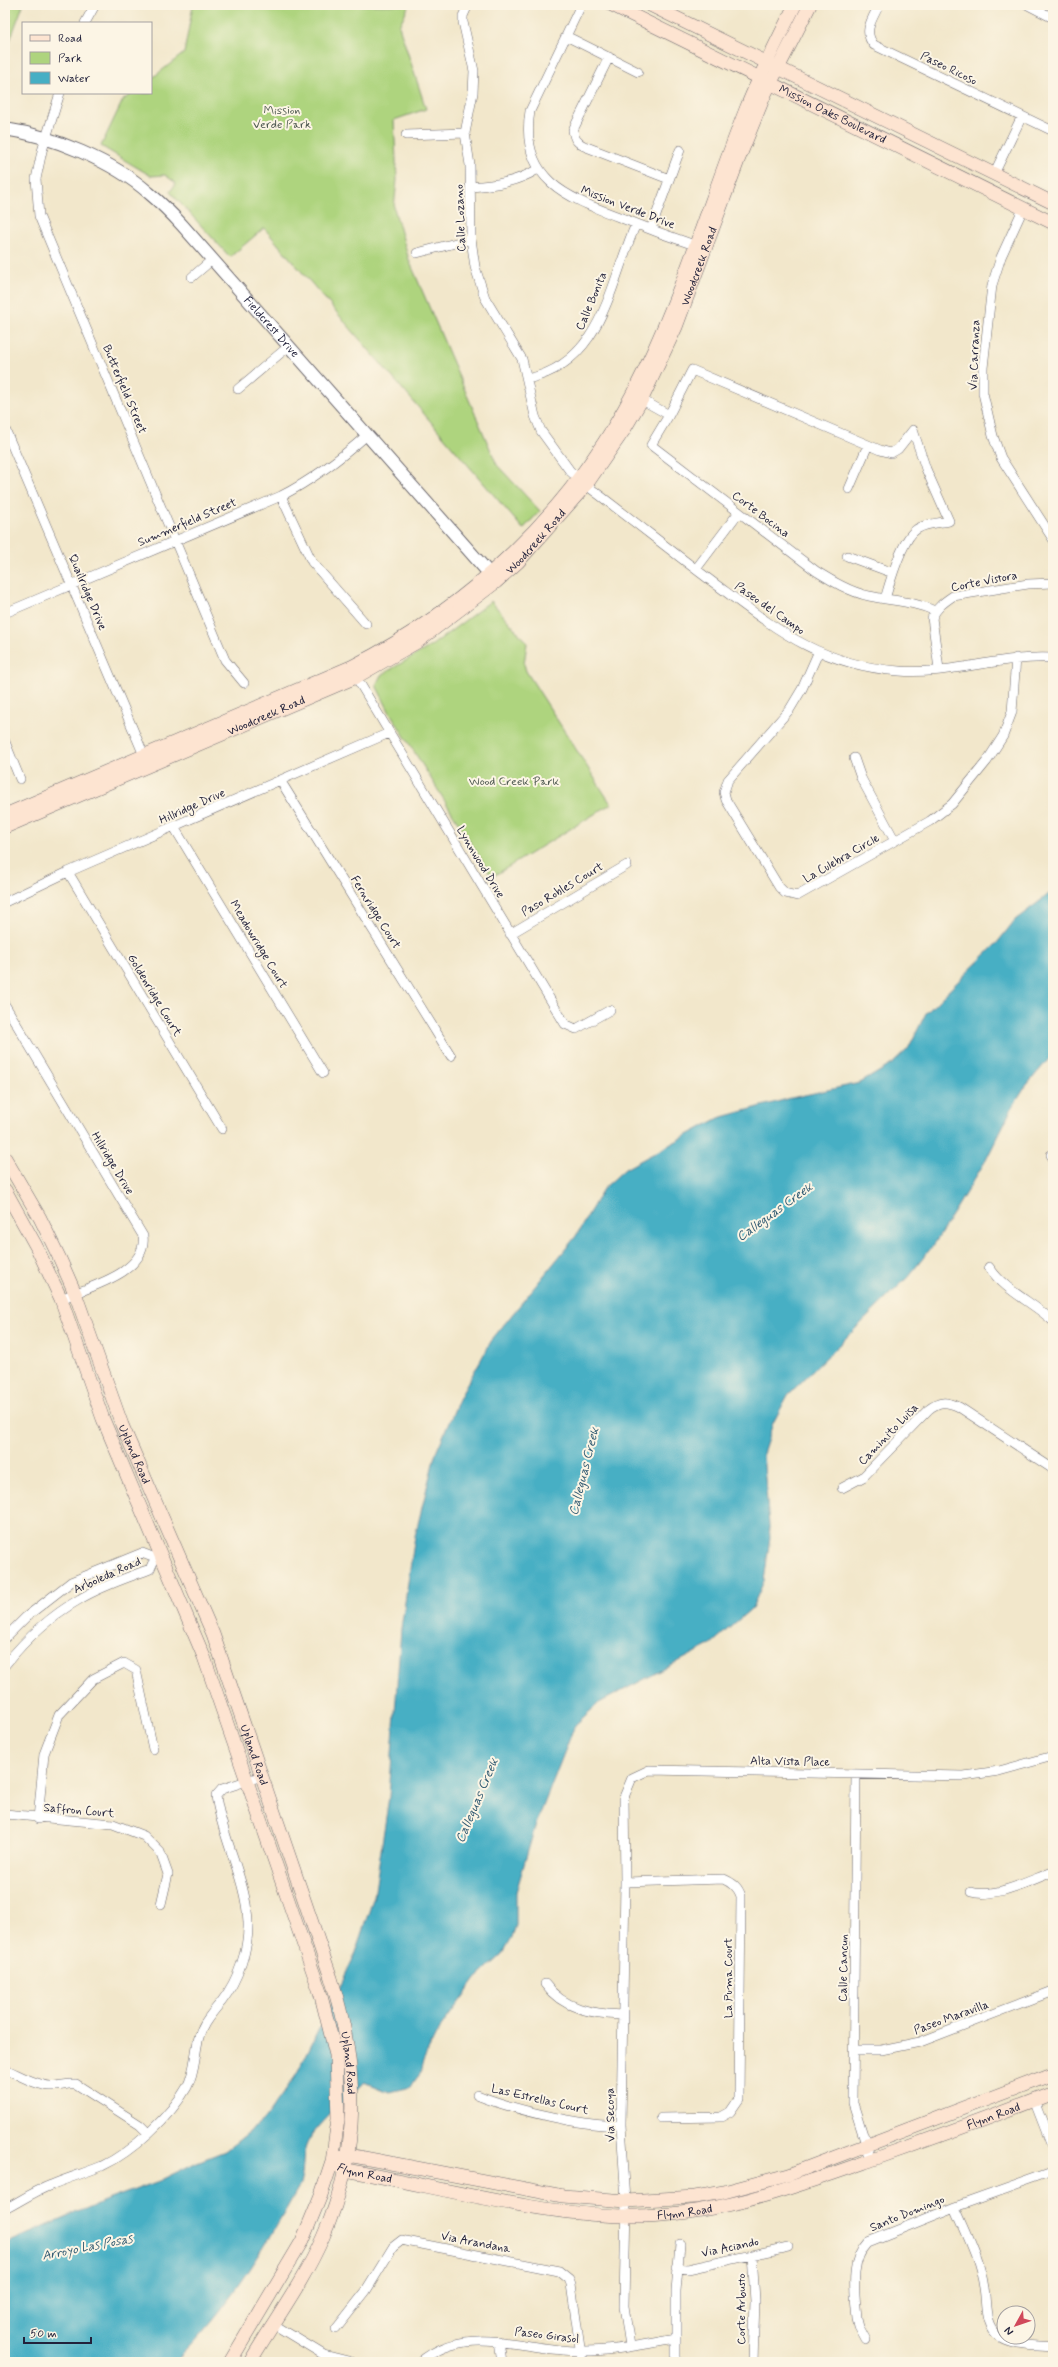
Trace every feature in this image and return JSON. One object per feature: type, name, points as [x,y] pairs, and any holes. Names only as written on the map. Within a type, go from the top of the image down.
[{"type":"main road","name":"Mission Oaks Boulevard","points":[[612,5],[1053,223]]},
{"type":"main road","name":"Mission Oaks Boulevard","points":[[650,5],[1053,203]]},
{"type":"main road","name":"Woodcreek Road","points":[[5,828],[146,761],[353,672],[417,642],[544,536],[582,482],[624,430],[637,397],[667,348],[700,247],[739,158],[765,81],[795,5]]},
{"type":"main road","name":"Woodcreek Road","points":[[772,65],[810,5]]},
{"type":"main road","name":"Woodcreek Road","points":[[5,815],[146,761]]},
{"type":"main road","name":"Upland Road","points":[[5,1158],[40,1218],[75,1293],[122,1425],[213,1634],[331,1978],[349,2045],[352,2108],[345,2170],[340,2194],[323,2238],[250,2362]]},
{"type":"main road","name":"Upland Road","points":[[5,1190],[36,1246],[61,1299],[103,1419],[194,1629],[320,1992],[336,2055],[338,2119],[332,2162],[322,2195],[302,2241],[230,2362]]},
{"type":"main road","name":"Flynn Road","points":[[332,2162],[347,2155],[563,2196],[626,2202],[668,2200],[724,2192],[788,2175],[1053,2074]]},
{"type":"main road","name":"Flynn Road","points":[[332,2162],[345,2170],[567,2212],[626,2216],[724,2207],[789,2189],[1053,2093]]},
{"type":"street","points":[[86,22],[95,5]]},
{"type":"street","name":"Calle Lozano","points":[[468,5],[463,16],[463,22],[474,71],[474,83],[465,133],[472,187],[471,238],[475,267],[485,298],[522,359],[535,416],[541,431],[582,482]]},
{"type":"street","name":"Mission Verde Drive","points":[[581,5],[530,111],[528,128],[529,142],[538,169],[552,184],[578,201],[700,247]]},
{"type":"street","name":"Paseo Ricoso","points":[[879,5],[868,27],[870,41],[874,44],[1053,131]]},
{"type":"street","points":[[1028,5],[1053,18]]},
{"type":"street","points":[[566,36],[638,72]]},
{"type":"street","points":[[609,57],[573,130],[574,137],[578,143],[584,146],[669,179]]},
{"type":"street","name":"Butterfield Street","points":[[60,94],[45,138],[36,179],[41,222],[177,540],[225,660],[244,683]]},
{"type":"street","points":[[994,174],[1022,116]]},
{"type":"street","name":"Fieldcrest Drive","points":[[5,129],[45,138],[85,154],[128,177],[149,192],[213,259],[493,578]]},
{"type":"street","points":[[406,135],[465,133]]},
{"type":"street","points":[[651,229],[680,150]]},
{"type":"street","points":[[472,187],[510,182],[523,178],[538,169]]},
{"type":"street","name":"Via Carranza","points":[[1023,209],[1001,257],[992,285],[983,360],[983,393],[993,436],[1001,458],[1053,539]]},
{"type":"street","name":"Calle Bonita","points":[[527,379],[542,376],[557,370],[576,355],[590,338],[636,224]]},
{"type":"street","points":[[417,253],[471,238]]},
{"type":"street","points":[[192,277],[213,259]]},
{"type":"street","points":[[238,390],[289,346]]},
{"type":"street","points":[[637,397],[669,415],[692,370],[868,445],[891,452],[898,449],[913,430],[926,469],[949,521],[927,525],[911,534],[893,573],[885,599]]},
{"type":"street","name":"Corte Bocina","points":[[669,415],[651,445],[833,582],[867,596],[921,605],[935,611]]},
{"type":"street","name":"Quailridge Drive","points":[[5,429],[146,761]]},
{"type":"street","name":"Summerfield Street","points":[[5,613],[281,496],[311,480],[338,461],[367,435]]},
{"type":"street","points":[[849,489],[868,445]]},
{"type":"street","name":"Paseo del Campo","points":[[582,482],[783,633],[818,653],[844,662],[885,670],[938,669],[1016,658],[1053,658]]},
{"type":"street","points":[[281,496],[312,562],[366,624]]},
{"type":"street","points":[[696,569],[739,512]]},
{"type":"street","points":[[847,556],[893,573]]},
{"type":"street","name":"Corte Vistora","points":[[935,611],[953,596],[1028,584],[1053,583]]},
{"type":"street","points":[[935,611],[932,618],[932,632],[938,669]]},
{"type":"street","name":"La Culebra Circle","points":[[818,653],[802,689],[790,709],[728,780],[724,792],[726,800],[779,888],[792,896],[803,894],[930,821],[952,804],[1003,736],[1012,712],[1016,658]]},
{"type":"street","name":"Lynnwood Drive","points":[[353,672],[565,1024],[576,1029],[610,1010]]},
{"type":"street","name":"Hillridge Drive","points":[[5,902],[68,872],[389,733]]},
{"type":"street","points":[[5,742],[20,779]]},
{"type":"street","points":[[854,758],[861,778],[895,841]]},
{"type":"street","name":"Fernridge Court","points":[[280,780],[451,1056]]},
{"type":"street","name":"Meadowridge Court","points":[[174,827],[324,1073]]},
{"type":"street","name":"Paso Robles Court","points":[[510,934],[627,865]]},
{"type":"street","name":"Goldenridge Court","points":[[68,872],[222,1130]]},
{"type":"street","name":"Hillridge Drive","points":[[5,1005],[143,1236],[144,1246],[135,1263],[113,1277],[61,1299]]},
{"type":"street","points":[[989,1267],[998,1281],[1040,1309],[1053,1321]]},
{"type":"street","name":"Caminito Luisa","points":[[842,1488],[864,1477],[928,1410],[935,1404],[943,1402],[959,1408],[1053,1469]]},
{"type":"street","name":"Arboleda Road","points":[[5,1638],[26,1617],[71,1582],[142,1553],[155,1558],[150,1569],[79,1599],[40,1629],[18,1649],[5,1666]]},
{"type":"street","points":[[38,1819],[44,1754],[60,1715],[94,1679],[124,1663],[136,1670],[153,1748]]},
{"type":"street","name":"Alta Vista Place","points":[[625,1882],[624,1797],[628,1784],[638,1773],[649,1770],[977,1775],[999,1771],[1053,1756]]},
{"type":"street","name":"Calle Cancun","points":[[856,1774],[853,2104],[871,2160]]},
{"type":"street","points":[[5,2209],[49,2185],[102,2166],[124,2153],[148,2133],[180,2099],[188,2085],[193,2071],[199,2037],[213,2011],[222,2001],[232,1985],[241,1964],[247,1940],[247,1907],[239,1872],[216,1796],[222,1789],[262,1776]]},
{"type":"street","name":"Saffron Court","points":[[5,1814],[38,1819],[113,1824],[144,1836],[160,1852],[168,1874],[161,1904]]},
{"type":"street","points":[[971,1892],[984,1894],[997,1892],[1053,1872]]},
{"type":"street","name":"La Puma Court","points":[[625,1882],[724,1880],[732,1883],[739,1889],[741,1896],[739,2099],[736,2106],[721,2117],[661,2118]]},
{"type":"street","name":"Via Secoya","points":[[625,1882],[621,2125],[626,2202],[624,2306],[630,2346]]},
{"type":"street","points":[[545,1984],[552,1993],[566,2004],[607,2014],[622,2015]]},
{"type":"street","name":"Paseo Maravilla","points":[[854,2050],[881,2050],[920,2042],[1053,1991]]},
{"type":"street","points":[[5,2069],[49,2086],[58,2086],[67,2083],[76,2084],[140,2125],[148,2133]]},
{"type":"street","name":"Las Estrellas Court","points":[[477,2095],[496,2103],[580,2122],[606,2126],[621,2125]]},
{"type":"street","points":[[1034,2100],[1053,2149]]},
{"type":"street","name":"Santo Domingo","points":[[866,2340],[859,2327],[856,2300],[856,2264],[861,2250],[874,2238],[955,2206],[1053,2172]]},
{"type":"street","points":[[955,2206],[978,2262],[984,2287],[987,2316],[992,2330],[1007,2340],[1053,2346]]},
{"type":"street","name":"Via Arandana","points":[[336,2329],[366,2291],[393,2247],[402,2240],[559,2271],[571,2284],[582,2362]]},
{"type":"street","points":[[676,2362],[677,2268],[680,2244]]},
{"type":"street","name":"Via Aciando","points":[[677,2268],[688,2269],[788,2247]]},
{"type":"street","name":"Corte Arbusto","points":[[752,2255],[755,2300],[753,2362]]},
{"type":"street","points":[[273,2324],[324,2355],[352,2362]]},
{"type":"street","name":"Paseo Girasol","points":[[420,2362],[445,2346],[461,2341],[480,2339],[557,2350],[581,2351],[676,2339]]},
{"type":"street","points":[[499,2341],[502,2362]]},
{"type":"green space","points":[[5,5],[23,5],[5,54]]},
{"type":"green space","name":"Mission Verde Park","points":[[193,5],[409,5],[399,26],[426,109],[394,120],[397,180],[394,208],[409,260],[497,465],[540,511],[523,529],[264,228],[230,257],[170,192],[176,183],[165,175],[151,176],[101,146],[123,100],[132,94],[152,94],[152,78],[184,53]]},
{"type":"green space","name":"Wood Creek Park","points":[[491,601],[527,643],[524,664],[526,671],[611,804],[492,877],[389,711],[376,685],[381,675],[431,646]]},
{"type":"water","points":[[1053,891],[1053,1054],[1026,1086],[1012,1108],[986,1160],[935,1243],[908,1277],[788,1395],[773,1423],[763,1454],[770,1537],[764,1581],[752,1608],[710,1645],[599,1703],[575,1725],[535,1827],[516,1892],[516,1925],[511,1940],[503,1954],[476,1979],[436,2034],[423,2061],[420,2074],[410,2087],[389,2092],[365,2082],[332,2112],[316,2130],[306,2146],[302,2178],[285,2212],[243,2280],[193,2343],[174,2362],[5,2362],[5,2244],[99,2203],[159,2181],[197,2162],[225,2151],[263,2121],[297,2074],[352,1961],[374,1897],[389,1797],[401,1629],[415,1536],[435,1455],[460,1397],[493,1338],[576,1236],[603,1189],[625,1169],[719,1118],[791,1098],[860,1083],[892,1064],[908,1049],[926,1013],[997,943],[1015,920]]},
{"type":"water label","name":"Calleguas Creek","points":[[774,1211]]},
{"type":"water label","name":"Calleguas Creek","points":[[583,1471]]},
{"type":"water label","name":"Calleguas Creek","points":[[476,1800]]},
{"type":"water label","name":"Arroyo Las Posas","points":[[87,2246]]}]
